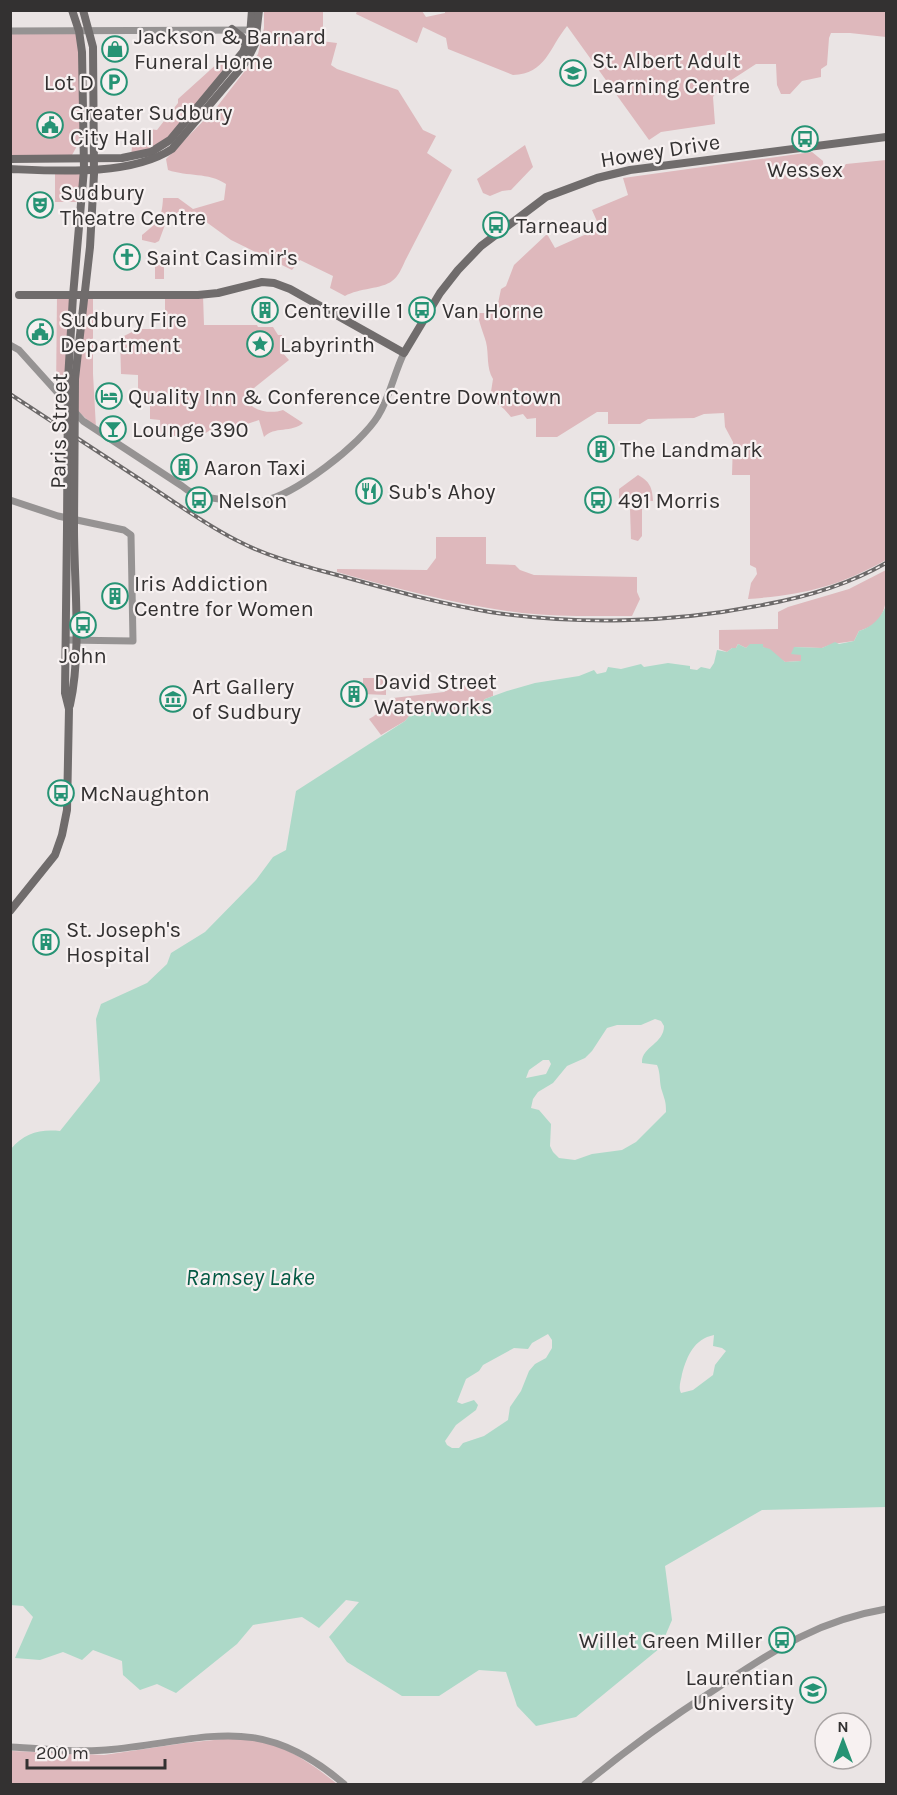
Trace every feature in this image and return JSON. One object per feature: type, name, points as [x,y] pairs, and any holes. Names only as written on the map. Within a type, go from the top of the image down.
[{"type":"main road","name":"Paris Street","points":[[69,709],[65,693],[71,528],[73,296],[84,169],[82,52],[79,31],[72,10]]},
{"type":"main road","name":"Paris Street","points":[[72,379],[90,247],[94,169],[94,65],[89,30],[83,10]]},
{"type":"main road","points":[[10,159],[94,160],[141,155],[162,147],[237,61],[254,30],[252,10]]},
{"type":"main road","points":[[10,169],[44,171],[110,168],[142,164],[158,159],[172,149],[246,62],[251,53],[259,10]]},
{"type":"main road","points":[[232,30],[242,36],[246,46]]},
{"type":"main road","points":[[64,160],[77,150],[82,137]]},
{"type":"main road","name":"Howey Drive","points":[[404,353],[430,306],[466,261],[481,246],[535,203],[550,195],[597,178],[630,170],[886,137]]},
{"type":"main road","points":[[93,186],[110,168]]},
{"type":"main road","points":[[19,295],[210,295],[257,282],[274,283],[290,289],[404,353]]},
{"type":"main road","points":[[387,343],[402,343],[416,332]]},
{"type":"main road","name":"Paris Street","points":[[10,911],[55,855],[67,810],[69,709],[74,676],[75,641],[71,528]]},
{"type":"street","points":[[10,31],[254,30]]},
{"type":"street","name":"Howey Drive","points":[[10,345],[19,350],[88,425],[195,495],[207,498],[262,501],[303,483],[355,442],[378,417],[404,353]]},
{"type":"street","points":[[10,500],[58,516],[129,532],[133,539],[133,642],[66,640]]},
{"type":"street","points":[[585,1785],[624,1752],[668,1720],[794,1639],[841,1619],[886,1609]]},
{"type":"street","points":[[10,1747],[93,1751],[208,1736],[250,1736],[276,1742],[298,1752],[323,1767],[344,1785]]},
{"type":"shaded area","points":[[445,10],[886,11],[886,37],[831,33],[827,65],[821,69],[821,77],[802,81],[790,94],[781,94],[777,85],[776,64],[756,64],[719,88],[713,97],[715,124],[661,132],[649,140],[567,26],[540,65],[524,74],[513,75],[448,49],[446,38],[423,27],[417,43],[356,14],[357,11],[422,11],[426,17],[445,13]]},
{"type":"shaded area","points":[[264,11],[323,11],[321,41],[337,43],[331,65],[398,90],[423,130],[436,136],[427,153],[452,170],[400,272],[388,284],[345,296],[330,288],[333,276],[300,260],[292,270],[231,240],[198,216],[169,214],[159,241],[155,243],[142,240],[142,235],[160,216],[163,198],[178,198],[193,209],[224,200],[226,184],[205,176],[168,170],[166,159],[216,108],[258,54],[264,28]]},
{"type":"shaded area","points":[[10,30],[79,31],[82,137],[72,155],[11,159]]},
{"type":"shaded area","points":[[219,62],[230,63],[161,147],[131,157],[133,136],[149,129],[157,130],[178,103],[178,99]]},
{"type":"shaded area","points":[[525,145],[533,167],[511,190],[490,196],[483,193],[477,179]]},
{"type":"shaded area","points":[[812,152],[823,161],[824,173],[840,171],[846,164],[886,160],[886,560],[852,577],[819,588],[786,595],[748,599],[751,583],[757,574],[756,568],[750,565],[750,475],[732,475],[733,442],[725,427],[724,413],[704,414],[694,418],[648,419],[640,424],[608,424],[608,412],[597,412],[557,437],[536,437],[536,418],[527,419],[523,414],[511,417],[490,398],[493,379],[489,370],[486,342],[478,313],[496,313],[501,289],[506,286],[514,265],[547,234],[555,248],[600,228],[592,210],[628,195],[623,178]]},
{"type":"shaded area","points":[[83,170],[81,202],[55,202],[55,171]]},
{"type":"shaded area","points":[[155,256],[164,256],[164,279],[155,279]]},
{"type":"shaded area","points":[[88,295],[93,296],[96,428],[78,411],[78,375]]},
{"type":"shaded area","points":[[203,295],[204,325],[273,327],[278,335],[282,335],[281,351],[289,360],[249,392],[247,400],[254,407],[268,412],[283,410],[303,423],[264,437],[259,420],[244,425],[218,425],[201,436],[161,436],[160,420],[150,419],[150,406],[138,396],[138,375],[121,374],[120,338],[138,329],[165,329],[165,296]]},
{"type":"shaded area","points":[[57,296],[72,296],[64,400],[56,392]]},
{"type":"shaded area","points":[[638,475],[650,485],[653,501],[619,501],[619,489]]},
{"type":"shaded area","points":[[630,509],[642,509],[642,536],[638,541],[631,539]]},
{"type":"shaded area","points":[[436,537],[486,537],[486,564],[515,565],[520,570],[534,575],[637,577],[637,592],[640,599],[632,616],[536,614],[498,610],[452,601],[337,572],[337,569],[427,570],[436,558]]},
{"type":"shaded area","points":[[886,570],[886,599],[882,615],[869,627],[859,631],[854,641],[822,648],[794,647],[801,655],[801,661],[785,662],[763,647],[763,644],[751,644],[746,648],[738,644],[736,648],[727,652],[719,649],[719,630],[778,629],[778,612],[849,589]]},
{"type":"shaded area","points":[[363,678],[386,678],[386,695],[363,694]]},
{"type":"shaded area","points":[[493,686],[493,696],[457,713],[454,713],[455,710],[444,709],[410,715],[405,721],[381,735],[369,719],[393,698],[444,692],[453,687]]},
{"type":"shaded area","points":[[233,1738],[262,1741],[283,1748],[337,1784],[11,1784],[10,1752],[12,1751],[104,1755]]},
{"type":"water","name":"Ramsey Lake","points":[[886,606],[886,1507],[762,1510],[665,1566],[672,1620],[660,1648],[576,1717],[536,1726],[517,1706],[506,1672],[479,1670],[439,1696],[402,1696],[347,1662],[329,1637],[359,1602],[346,1600],[319,1628],[302,1617],[253,1625],[237,1644],[176,1693],[157,1684],[140,1690],[123,1675],[122,1661],[93,1650],[82,1660],[63,1652],[40,1660],[15,1658],[33,1617],[23,1606],[10,1605],[11,1149],[21,1139],[33,1133],[60,1131],[100,1081],[96,1019],[101,1004],[147,983],[167,964],[171,953],[205,932],[256,880],[273,857],[286,850],[296,791],[405,721],[410,715],[444,709],[456,710],[455,713],[457,713],[471,702],[482,703],[485,699],[507,691],[535,683],[579,676],[594,670],[597,674],[606,672],[608,667],[621,669],[641,664],[644,667],[668,663],[690,666],[690,669],[697,670],[701,667],[710,669],[717,650],[727,652],[736,648],[738,644],[746,648],[750,644],[763,644],[763,647],[770,649],[785,662],[801,661],[801,655],[791,654],[794,647],[822,648],[835,642],[839,644],[854,641],[859,631],[879,618]],"holes":[[[655,1019],[661,1021],[664,1026],[660,1037],[645,1053],[642,1063],[657,1065],[666,1112],[636,1142],[622,1150],[592,1154],[575,1160],[559,1158],[550,1146],[551,1124],[539,1110],[531,1108],[533,1099],[538,1092],[553,1083],[567,1066],[585,1058],[607,1028],[617,1025],[641,1025]],[[543,1060],[549,1060],[551,1064],[546,1074],[526,1078],[529,1070]],[[548,1334],[552,1340],[552,1348],[546,1358],[535,1364],[529,1371],[521,1391],[510,1407],[508,1420],[484,1436],[463,1443],[459,1448],[447,1445],[445,1441],[456,1425],[476,1410],[478,1405],[474,1400],[462,1404],[457,1402],[466,1379],[479,1371],[483,1365],[514,1348],[528,1349],[532,1343]],[[714,1335],[713,1346],[726,1351],[715,1365],[713,1375],[693,1390],[681,1393],[680,1386],[686,1361],[696,1344]]]},
{"type":"railway","points":[[10,394],[204,522],[253,548],[321,571],[472,609],[556,619],[624,620],[691,616],[724,612],[807,595],[840,585],[886,563]]},
{"type":"place","name":"Jackson & Barnard Funeral Home","points":[[115,49]]},
{"type":"place","name":"St. Albert Adult Learning Centre","points":[[573,73]]},
{"type":"place","name":"Lot D","points":[[114,82]]},
{"type":"place","name":"Greater Sudbury City Hall","points":[[50,125]]},
{"type":"place","name":"Wessex","points":[[805,139]]},
{"type":"place","name":"Sudbury Theatre Centre","points":[[40,205]]},
{"type":"place","name":"Tarneaud","points":[[496,225]]},
{"type":"place","name":"Saint Casimir's","points":[[127,257]]},
{"type":"place","name":"Centreville 1","points":[[265,310]]},
{"type":"place","name":"Van Horne","points":[[422,310]]},
{"type":"place","name":"Sudbury Fire Department","points":[[40,332]]},
{"type":"place","name":"Labyrinth","points":[[260,344]]},
{"type":"place","name":"Quality Inn & Conference Centre Downtown","points":[[109,396]]},
{"type":"place","name":"Lounge 390","points":[[113,429]]},
{"type":"place","name":"The Landmark","points":[[601,449]]},
{"type":"place","name":"Aaron Taxi","points":[[184,467]]},
{"type":"place","name":"Sub's Ahoy","points":[[369,491]]},
{"type":"place","name":"Nelson","points":[[199,500]]},
{"type":"place","name":"491 Morris","points":[[598,500]]},
{"type":"place","name":"Iris Addiction Centre for Women","points":[[115,596]]},
{"type":"place","name":"John","points":[[83,625]]},
{"type":"place","name":"David Street Waterworks","points":[[354,694]]},
{"type":"place","name":"Art Gallery of Sudbury","points":[[173,699]]},
{"type":"place","name":"McNaughton","points":[[61,793]]},
{"type":"place","name":"St. Joseph's Hospital","points":[[46,942]]},
{"type":"place","name":"Willet Green Miller","points":[[782,1640]]},
{"type":"place","name":"Laurentian University","points":[[813,1690]]}]
